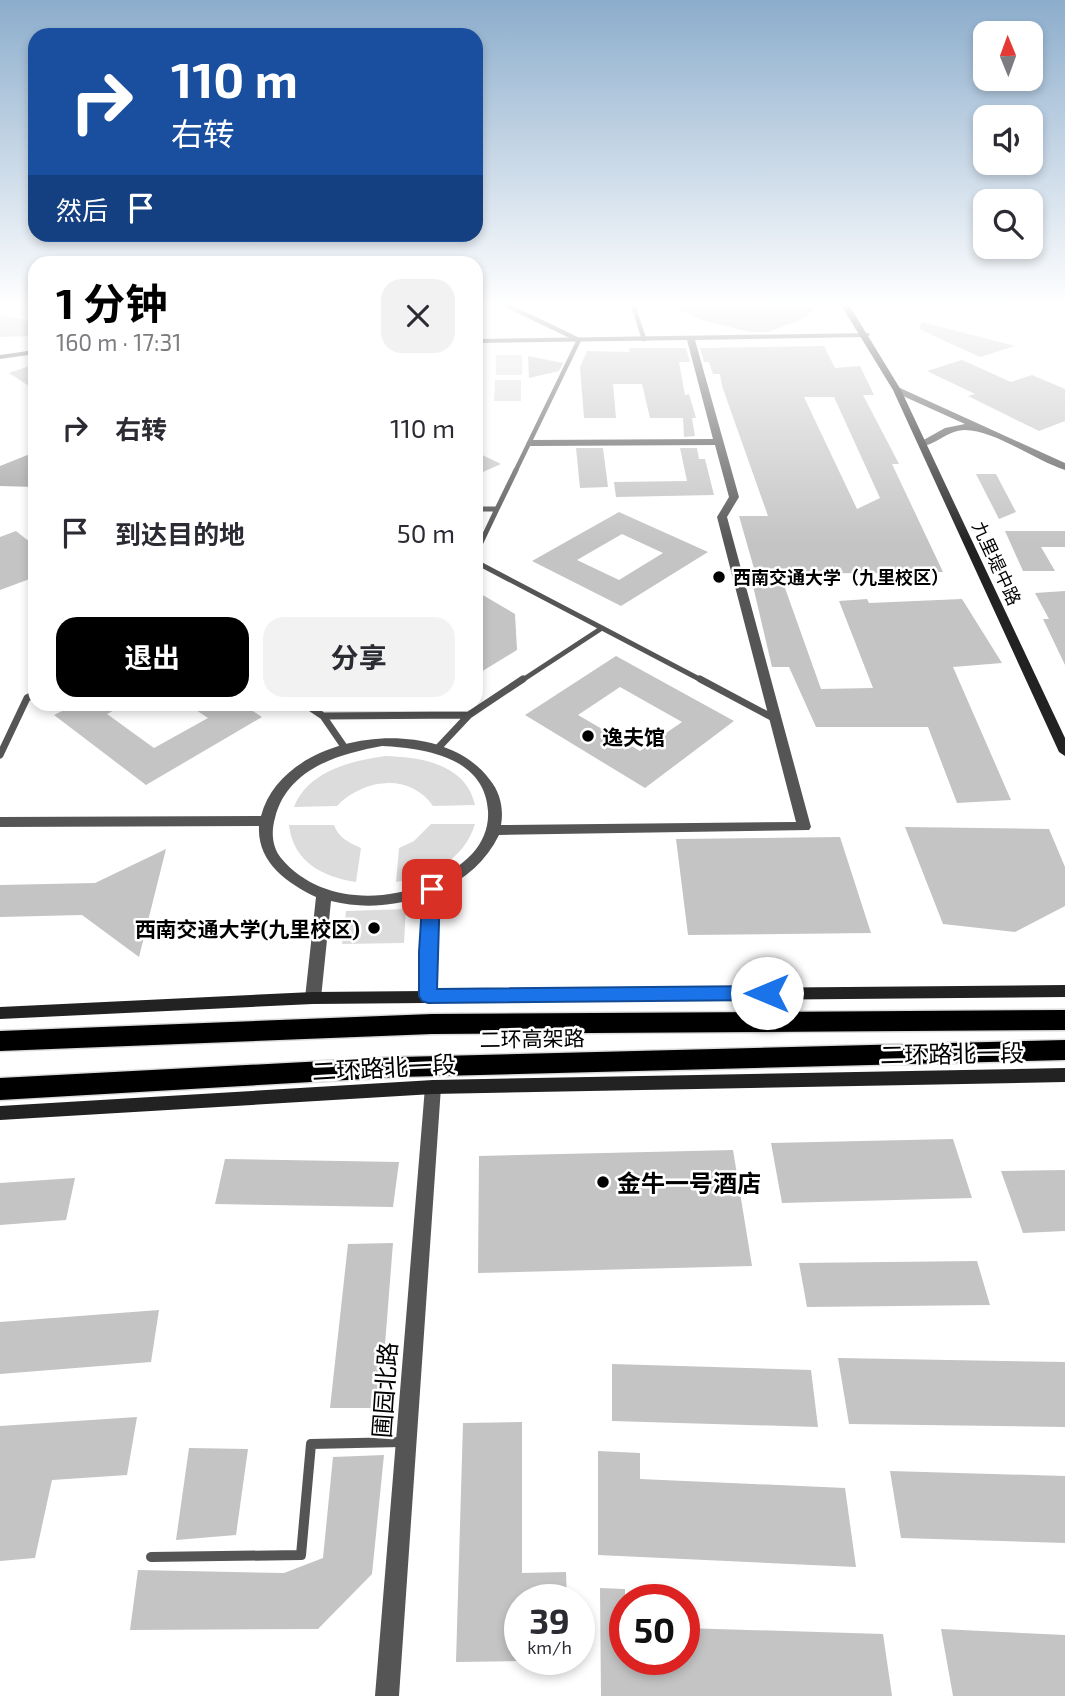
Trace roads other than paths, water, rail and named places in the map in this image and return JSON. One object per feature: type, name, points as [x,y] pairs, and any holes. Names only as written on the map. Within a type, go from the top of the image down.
[{"type":"highway","name":"二环高架路","points":[[0,1041],[432,1024],[1065,1020]]},
{"type":"highway","name":"二环高架路","points":[[0,1089],[399,1067],[1065,1050]]},
{"type":"main road","name":"九里堤中路","points":[[894,384],[1065,752]]},
{"type":"main road","points":[[0,1013],[313,998],[1065,991]]},
{"type":"main road","name":"二环路北一段","points":[[0,1114],[433,1087],[1065,1075]]},
{"type":"street","points":[[494,830],[804,827],[722,517],[734,497],[702,384]]},
{"type":"street","points":[[897,390],[1065,467]]},
{"type":"street","points":[[923,444],[940,432],[956,427],[970,427],[993,433]]},
{"type":"street","points":[[531,443],[717,442]]},
{"type":"street","points":[[382,742],[415,744],[437,749],[472,766],[489,786],[497,809],[494,830],[479,858],[454,879],[420,894],[378,901],[336,898],[300,884],[275,862],[264,836],[268,808],[284,783],[311,762],[345,748],[382,742]]},
{"type":"street","points":[[0,822],[266,821]]},
{"type":"street","points":[[428,996],[427,952],[432,889]]},
{"type":"street","points":[[313,998],[324,893]]},
{"type":"street","name":"圃园北路","points":[[387,1696],[433,1087]]},
{"type":"lane","points":[[483,538],[559,384]]},
{"type":"lane","points":[[483,509],[497,509]]},
{"type":"lane","points":[[483,566],[777,720]]},
{"type":"lane","points":[[483,706],[602,628]]},
{"type":"lane","points":[[0,755],[28,698]]},
{"type":"lane","points":[[316,711],[323,716],[345,748]]},
{"type":"lane","points":[[437,749],[475,711]]},
{"type":"lane","points":[[323,716],[469,715]]},
{"type":"lane","points":[[151,1557],[301,1555],[312,1444],[407,1442]]},
{"type":"place","name":"西南交通大学（九里校区）","points":[[719,577]]},
{"type":"place","name":"逸夫馆","points":[[588,736]]},
{"type":"place","name":"西南交通大学(九里校区)","points":[[374,928]]},
{"type":"place","name":"金牛一号酒店","points":[[603,1182]]}]
